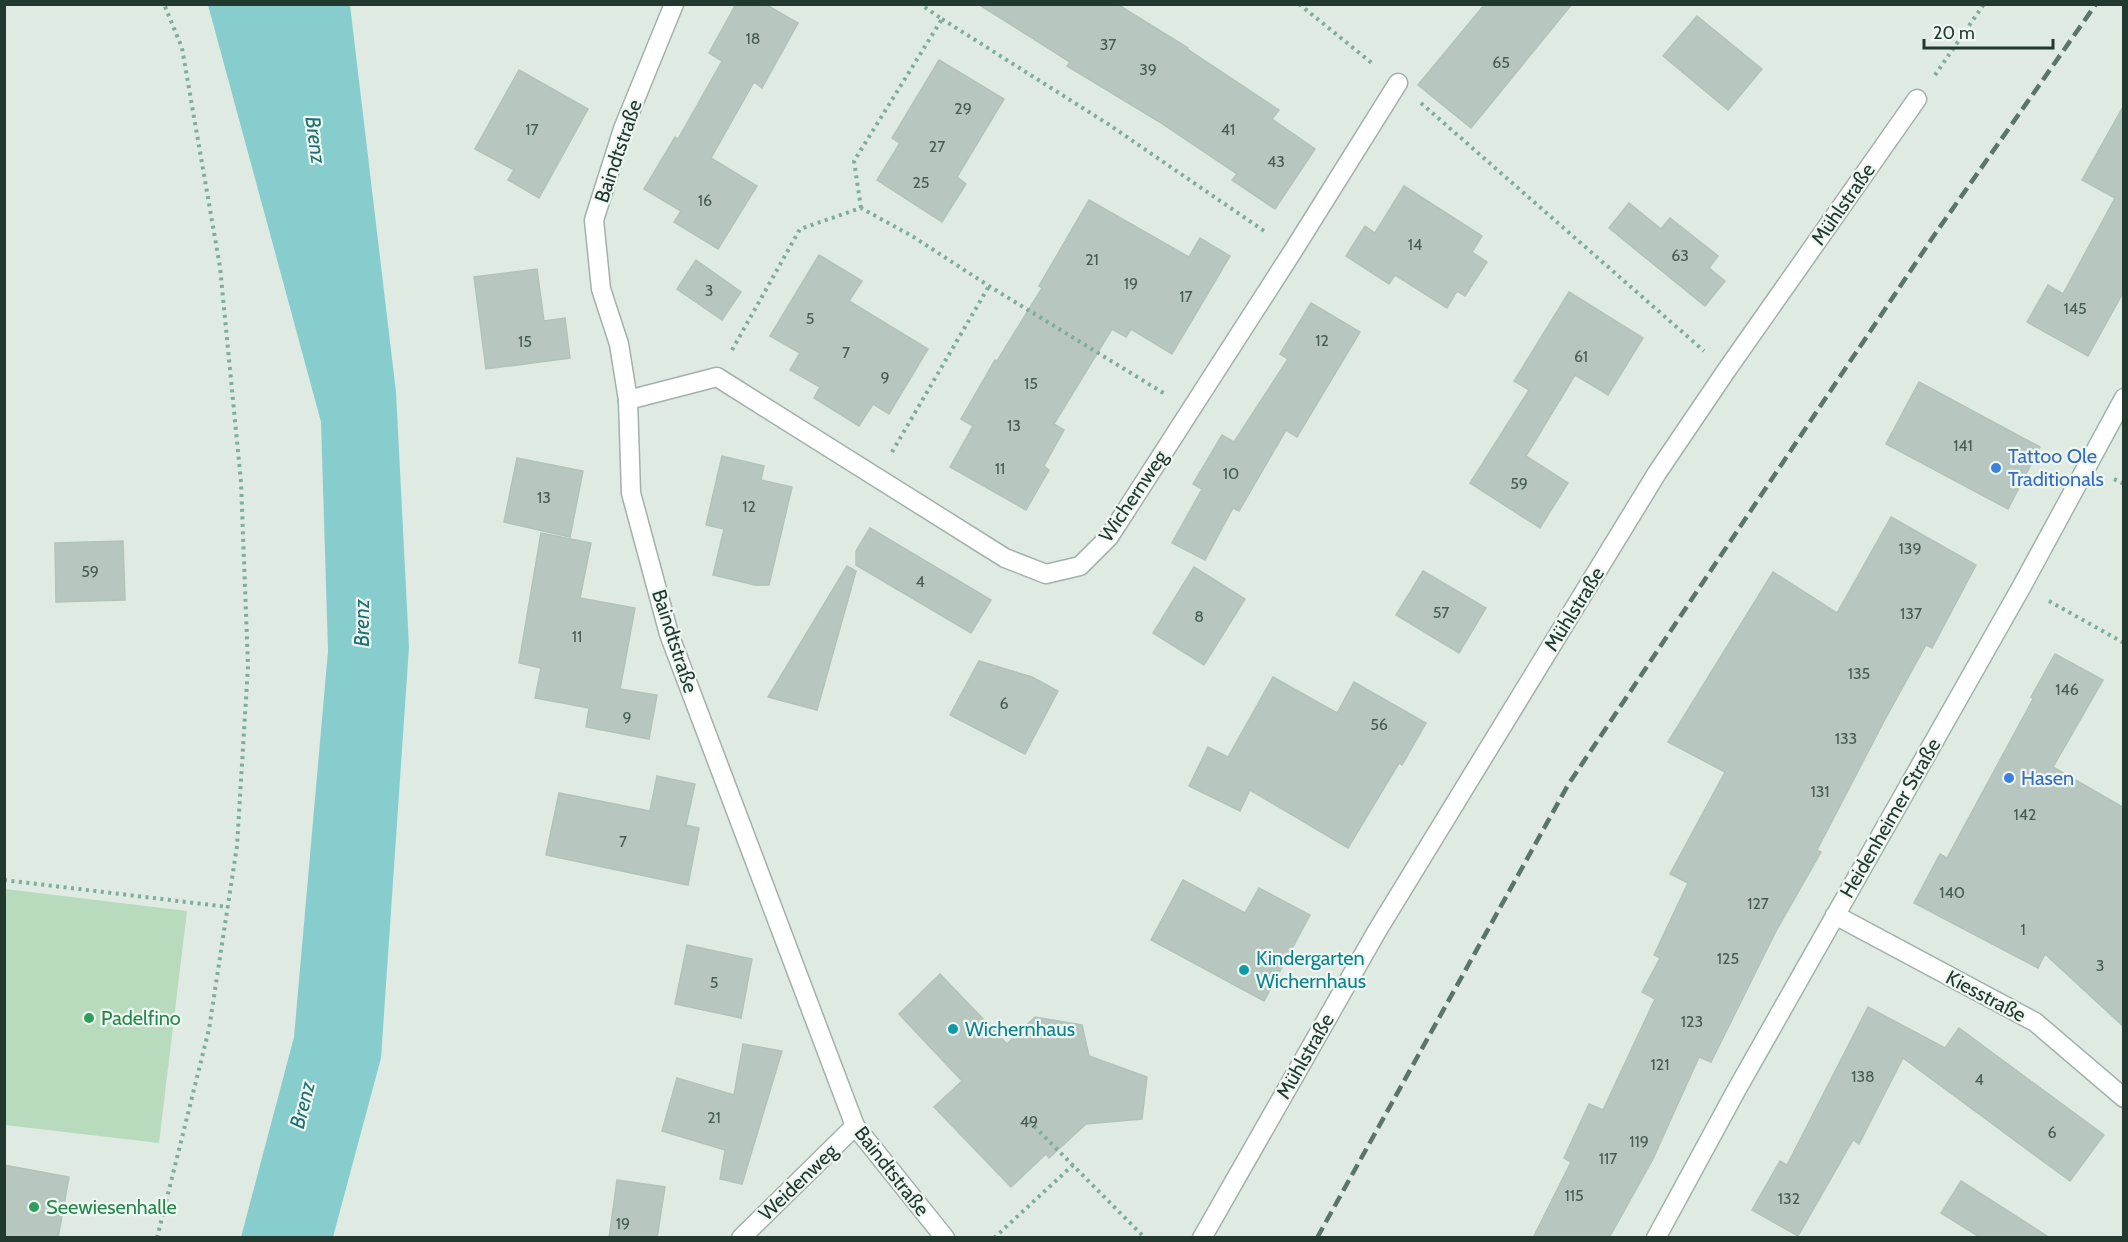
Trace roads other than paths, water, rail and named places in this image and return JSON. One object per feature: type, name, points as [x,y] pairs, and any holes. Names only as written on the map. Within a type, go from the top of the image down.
[{"type":"street","name":"Baindtstraße","points":[[674,4],[623,129],[594,220],[602,289],[619,344],[628,400],[631,493],[669,634],[855,1126],[945,1238]]},
{"type":"street","name":"Wichernweg","points":[[628,400],[717,377],[1005,558],[1046,574],[1080,567],[1109,537],[1398,83]]},
{"type":"street","name":"Mühlstraße","points":[[1202,1238],[1383,921],[1657,473],[1726,370],[1917,99]]},
{"type":"street","name":"Heidenheimer Straße","points":[[1656,1238],[1834,915],[2022,586],[2124,398]]},
{"type":"street","name":"Kiesstraße","points":[[1834,915],[2035,1022],[2124,1098]]},
{"type":"street","name":"Weidenweg","points":[[741,1238],[855,1126]]},
{"type":"water","name":"Brenz","points":[[208,5],[350,5],[396,392],[409,647],[381,1058],[333,1237],[241,1237],[294,1037],[328,651],[321,422]]},
{"type":"railway","points":[[1317,1238],[1568,785],[1935,234],[2096,4]]},
{"type":"place","name":"Tattoo Ole Traditionals","points":[[1996,468]]},
{"type":"place","name":"Hasen","points":[[2009,778]]},
{"type":"place","name":"Kindergarten Wichernhaus","points":[[1244,970]]},
{"type":"place","name":"Padelfino","points":[[89,1018]]},
{"type":"place","name":"Wichernhaus","points":[[953,1029]]},
{"type":"place","name":"Seewiesenhalle","points":[[34,1207]]}]
